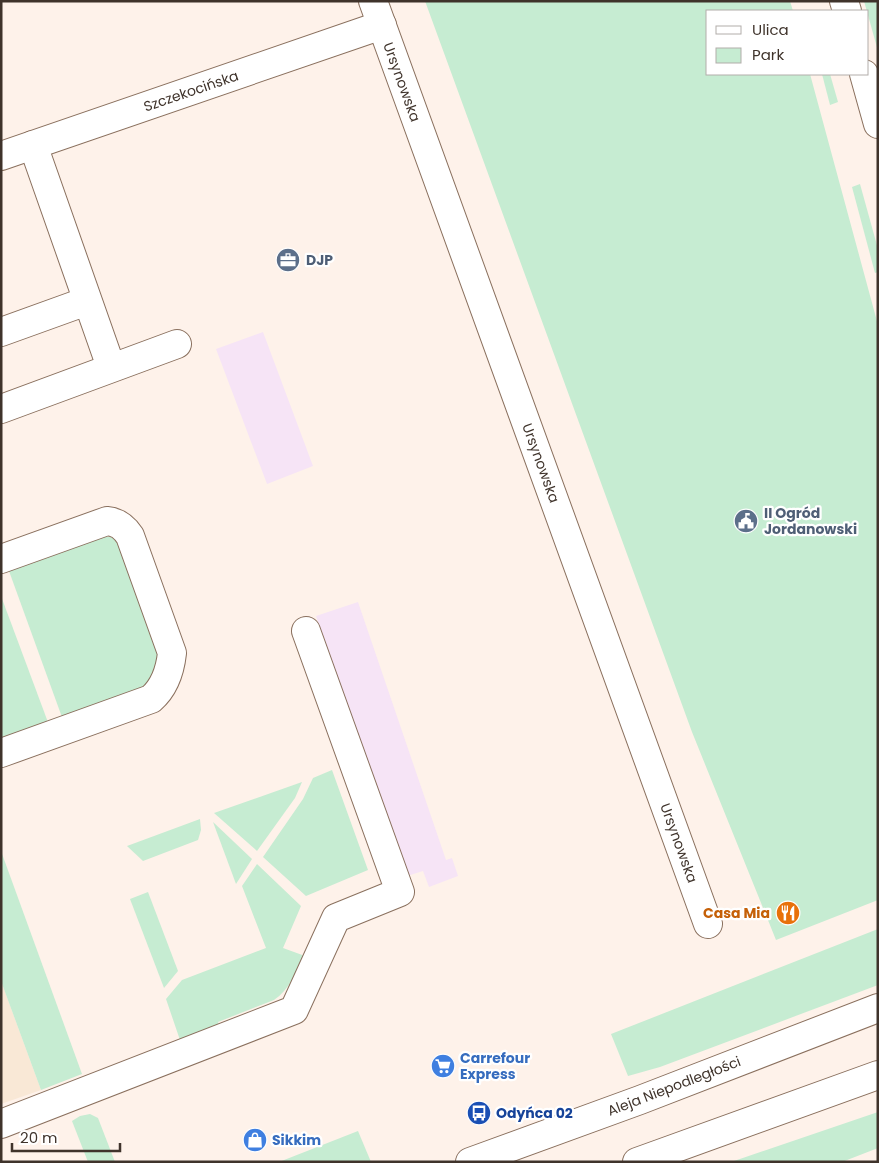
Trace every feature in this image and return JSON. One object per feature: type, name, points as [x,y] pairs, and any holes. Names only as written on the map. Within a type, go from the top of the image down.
[{"type":"street","name":"Szczekocińska","points":[[1,156],[377,13]]},
{"type":"street","name":"Ursynowska","points":[[377,13],[708,924]]},
{"type":"street","points":[[864,75],[878,124]]},
{"type":"street","points":[[33,145],[111,368]]},
{"type":"street","points":[[1,332],[87,301]]},
{"type":"street","points":[[1,409],[177,344]]},
{"type":"street","points":[[1,559],[107,521],[115,522],[124,528],[130,536],[172,653],[166,680],[157,694],[151,699],[1,753]]},
{"type":"street","points":[[1,1124],[294,1010],[336,918],[400,892],[306,631]]},
{"type":"street","name":"Aleja Niepodległości","points":[[470,1162],[640,1100],[878,1008]]},
{"type":"street","points":[[637,1162],[878,1075]]},
{"type":"shaded area","points":[[263,332],[313,466],[267,484],[216,349]]},
{"type":"shaded area","points":[[358,602],[446,860],[452,858],[458,876],[429,887],[423,871],[404,877],[316,616]]},
{"type":"shaded area","points":[[1,981],[41,1090],[1,1104]]},
{"type":"green space","name":"II Ogród Jordanowski","points":[[425,1],[790,1],[793,10],[706,10],[706,75],[810,75],[878,325],[878,900],[776,940],[692,732]]},
{"type":"green space","points":[[864,1],[878,1],[878,51],[869,19],[869,10],[867,10]]},
{"type":"green space","points":[[822,75],[830,75],[838,102],[830,105]]},
{"type":"green space","points":[[860,184],[878,249],[878,272],[875,273],[852,187]]},
{"type":"green space","points":[[102,536],[116,538],[158,643],[157,663],[153,676],[143,691],[63,720],[9,571]]},
{"type":"green space","points":[[1,596],[49,725],[1,743]]},
{"type":"green space","points":[[332,770],[368,870],[306,896],[263,857],[303,799],[313,778]]},
{"type":"green space","points":[[302,782],[295,798],[257,851],[214,813]]},
{"type":"green space","points":[[200,819],[201,830],[198,840],[143,861],[127,846]]},
{"type":"green space","points":[[213,822],[252,859],[236,884]]},
{"type":"green space","points":[[1,851],[82,1074],[41,1090],[1,981]]},
{"type":"green space","points":[[257,864],[301,906],[283,948],[305,956],[288,986],[274,1000],[218,1022],[220,1027],[181,1043],[166,999],[182,980],[266,948],[242,886]]},
{"type":"green space","points":[[148,892],[178,971],[164,988],[130,899]]},
{"type":"green space","points":[[878,929],[878,985],[660,1067],[628,1076],[611,1034]]},
{"type":"green space","points":[[878,1112],[878,1148],[842,1162],[731,1162]]},
{"type":"green space","points":[[90,1114],[98,1118],[115,1162],[88,1162],[72,1121],[80,1116]]},
{"type":"green space","points":[[358,1131],[371,1162],[279,1162]]},
{"type":"place","name":"DJP","points":[[288,260]]},
{"type":"place","name":"II Ogród Jordanowski","points":[[746,521]]},
{"type":"place","name":"Casa Mia","points":[[788,913]]},
{"type":"place","name":"Carrefour Express","points":[[443,1066]]},
{"type":"place","name":"Odyńca 02","points":[[479,1113]]},
{"type":"place","name":"Sikkim","points":[[255,1140]]}]
